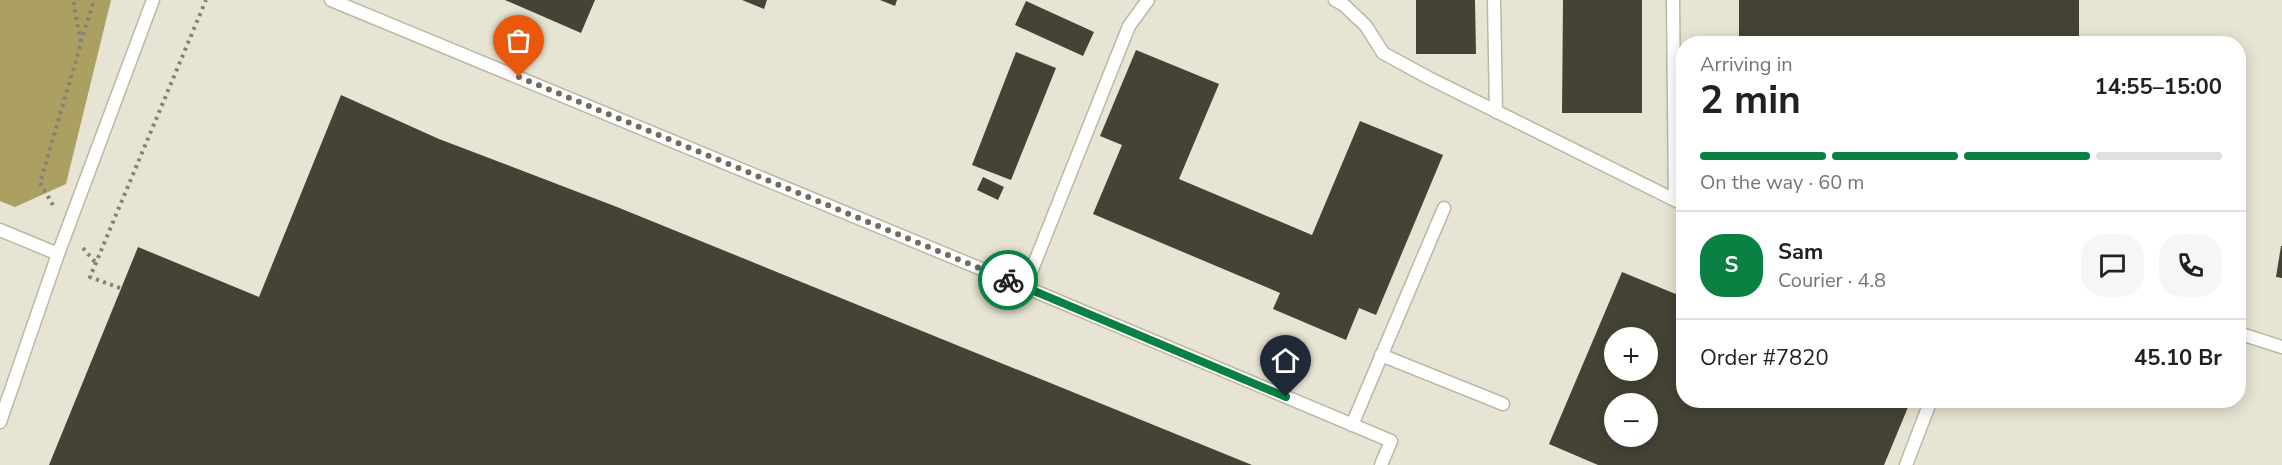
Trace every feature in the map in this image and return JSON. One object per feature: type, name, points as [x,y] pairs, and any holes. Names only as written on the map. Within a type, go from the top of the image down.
[{"type":"lane","points":[[0,422],[58,254],[153,0]]},
{"type":"lane","points":[[331,0],[1391,441],[1382,465]]},
{"type":"lane","points":[[1025,287],[1129,26],[1148,0]]},
{"type":"lane","points":[[1335,0],[1344,5],[1366,26],[1383,53],[1676,201]]},
{"type":"lane","points":[[1494,0],[1496,111]]},
{"type":"lane","points":[[1673,0],[1676,101]]},
{"type":"lane","points":[[1352,425],[1444,208]]},
{"type":"lane","points":[[0,230],[58,254]]},
{"type":"lane","points":[[2246,336],[2282,347]]},
{"type":"lane","points":[[1381,355],[1503,404]]},
{"type":"lane","points":[[1906,465],[1928,408]]},
{"type":"path","points":[[73,0],[81,43]]},
{"type":"path","points":[[94,0],[40,183],[68,228],[95,262]]},
{"type":"path","points":[[120,288],[90,277],[206,0]]},
{"type":"shaded area","points":[[0,0],[111,0],[66,184],[15,207],[0,201]]},
{"type":"building","points":[[505,0],[595,0],[581,33]]},
{"type":"building","points":[[742,0],[767,0],[764,9]]},
{"type":"building","points":[[880,0],[897,0],[895,6]]},
{"type":"building","points":[[1416,0],[1475,0],[1476,54],[1416,54]]},
{"type":"building","points":[[1563,0],[1642,0],[1642,113],[1562,113]]},
{"type":"building","points":[[1739,0],[2079,0],[2079,36],[1739,36]]},
{"type":"building","points":[[1026,1],[1094,32],[1083,56],[1015,25]]},
{"type":"building","points":[[1136,50],[1219,84],[1179,179],[1312,235],[1360,121],[1443,155],[1376,315],[1359,308],[1346,340],[1273,309],[1280,293],[1093,214],[1122,145],[1100,136]]},
{"type":"building","points":[[1016,52],[1056,68],[1011,180],[972,165]]},
{"type":"building","points":[[341,95],[439,139],[617,207],[1252,465],[49,465],[138,247],[259,297]]},
{"type":"building","points":[[983,177],[1004,187],[998,200],[977,190]]},
{"type":"building","points":[[2282,246],[2282,278],[2276,277]]},
{"type":"building","points":[[1622,272],[1676,294],[1676,408],[1908,408],[1884,465],[1598,465],[1549,444]]},
{"type":"way so far","points":[[519,77],[1008,280]]},
{"type":"route","points":[[1008,280],[1286,397]]}]
